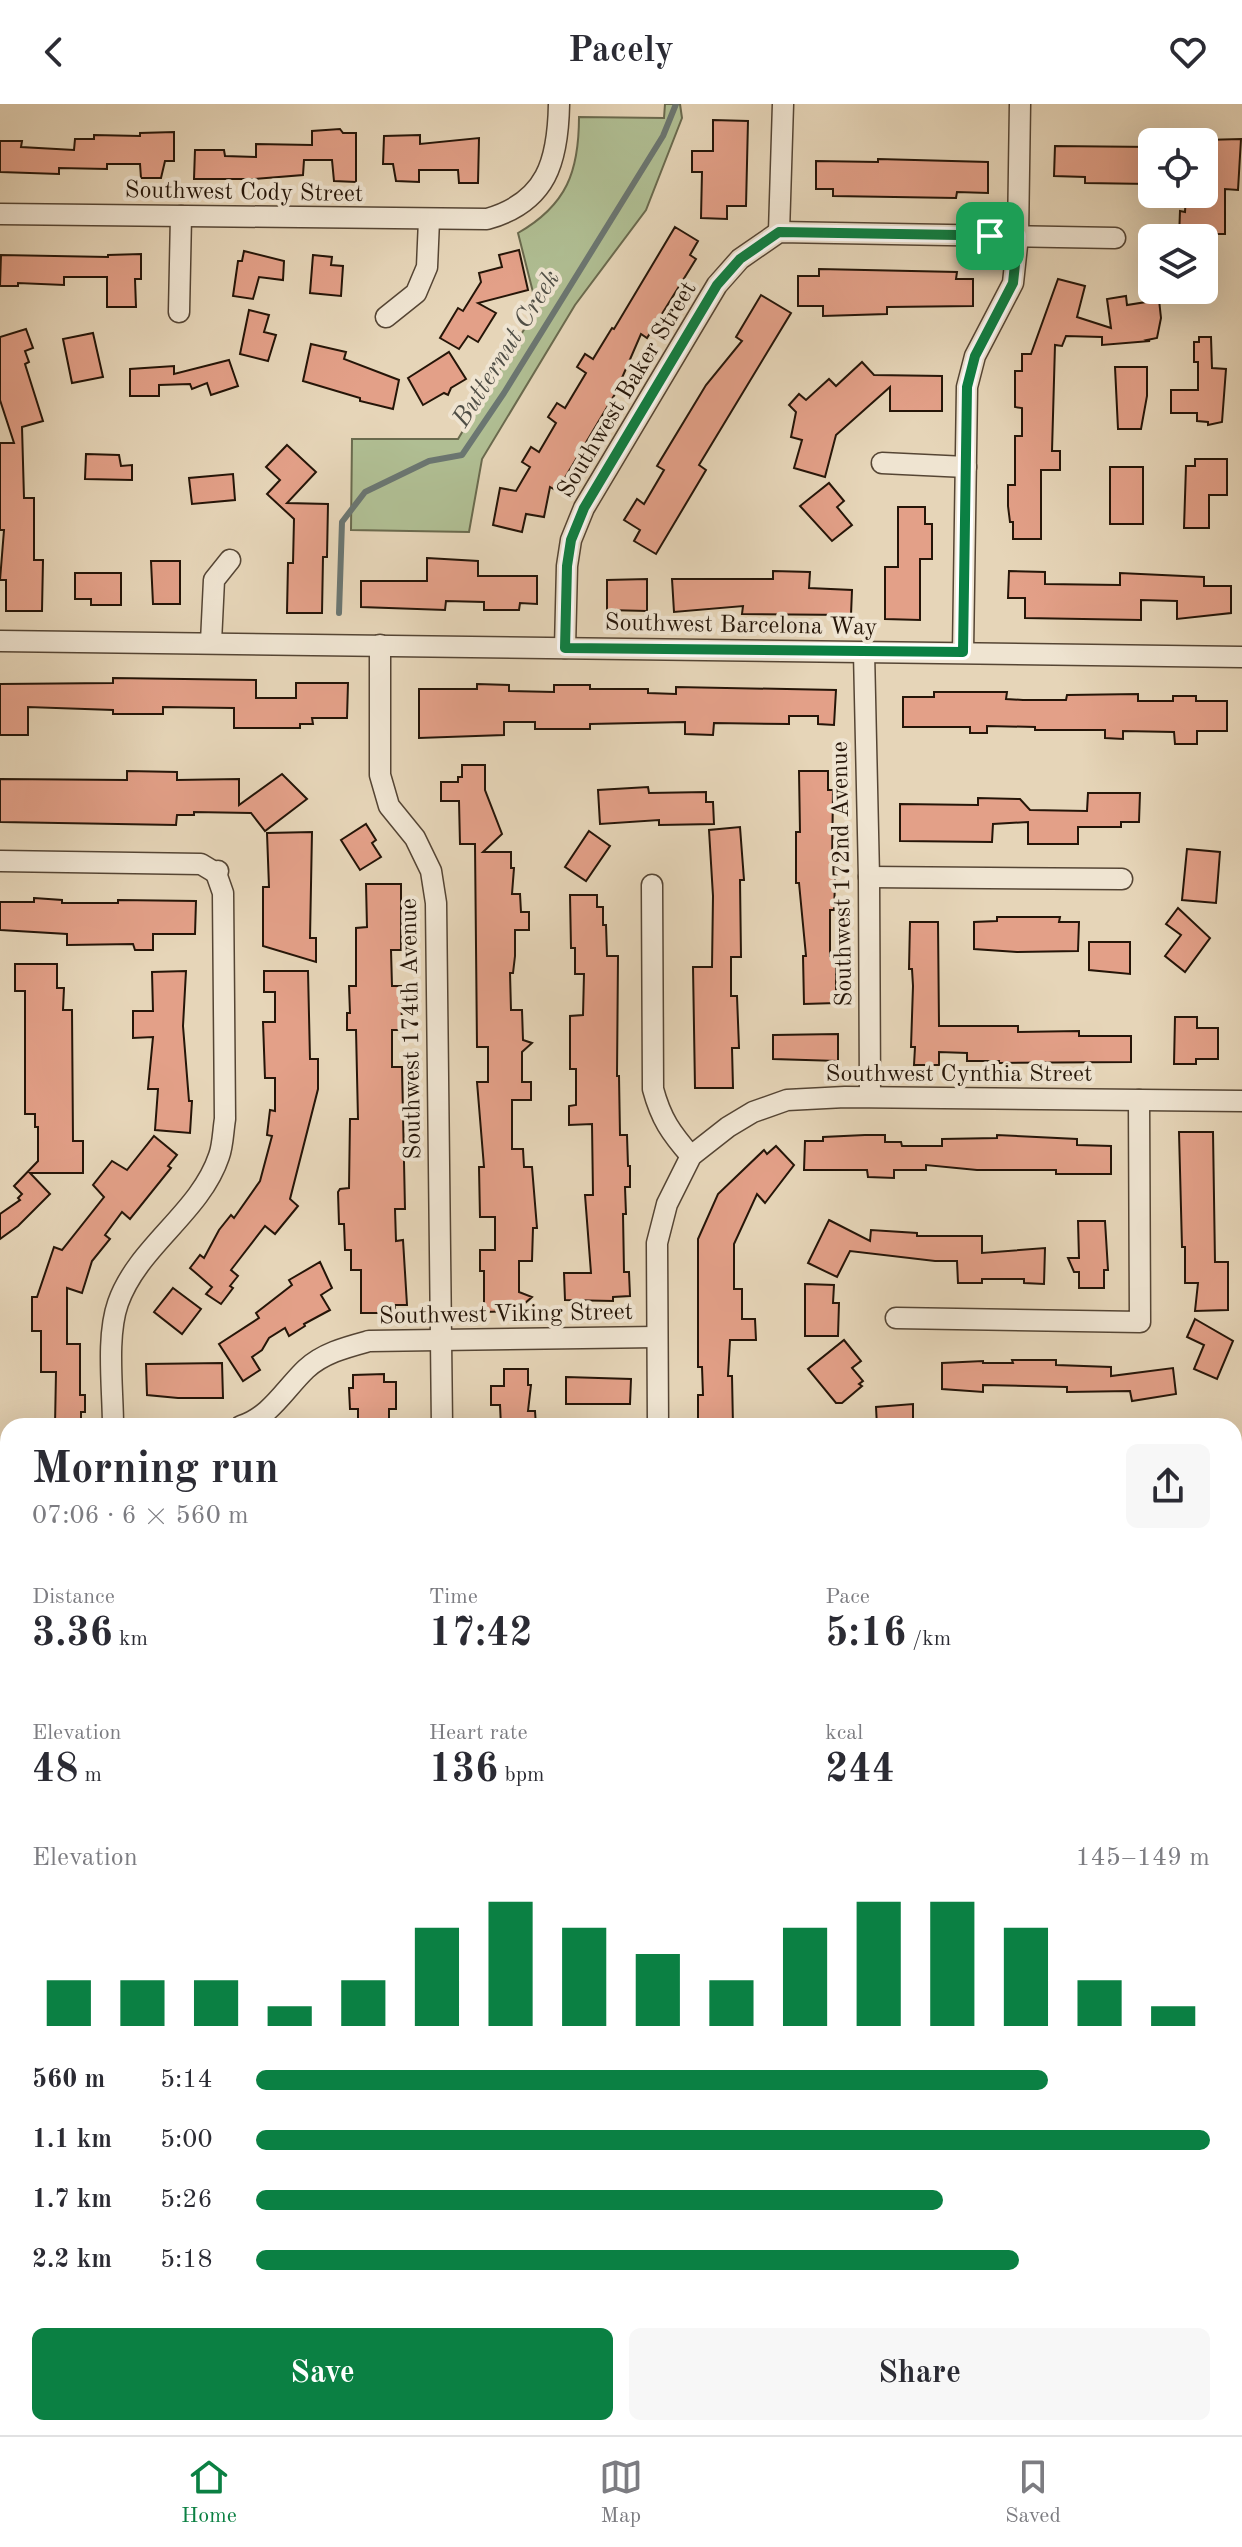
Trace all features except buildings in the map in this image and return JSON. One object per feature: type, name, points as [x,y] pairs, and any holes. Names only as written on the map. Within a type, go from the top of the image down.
[{"type":"street","name":"Southwest Cody Street","points":[[0,214],[487,219],[507,214],[538,189],[553,164],[559,136],[559,104]]},
{"type":"street","points":[[783,104],[779,232],[1115,238]]},
{"type":"street","points":[[963,652],[967,387],[975,356],[1013,283],[1018,236],[1020,104]]},
{"type":"street","points":[[179,312],[181,216]]},
{"type":"street","points":[[386,317],[416,293],[427,267],[429,220]]},
{"type":"street","name":"Southwest Baker Street","points":[[565,648],[567,566],[571,540],[584,508],[717,285],[740,259],[779,232]]},
{"type":"street","points":[[882,463],[966,467]]},
{"type":"street","points":[[211,642],[214,580],[230,560]]},
{"type":"street","name":"Southwest Barcelona Way","points":[[0,641],[1242,657]]},
{"type":"street","name":"Southwest 174th Avenue","points":[[380,645],[380,775],[389,806],[415,838],[431,871],[436,903],[442,1418]]},
{"type":"street","name":"Southwest 172nd Avenue","points":[[864,652],[870,1096]]},
{"type":"street","points":[[0,861],[201,864],[217,872],[223,893],[225,1119],[220,1155],[207,1181],[130,1277],[117,1304],[112,1333],[113,1418]]},
{"type":"street","points":[[869,877],[1122,879]]},
{"type":"street","points":[[652,885],[653,1089],[659,1113],[670,1132],[691,1156],[667,1204],[657,1243],[658,1418]]},
{"type":"street","name":"Southwest Cynthia Street","points":[[691,1156],[753,1112],[787,1100],[870,1096],[1242,1101]]},
{"type":"street","points":[[896,1318],[1140,1322],[1139,1100]]},
{"type":"street","name":"Southwest Viking Street","points":[[258,1418],[281,1398],[308,1367],[338,1349],[369,1341],[657,1337]]},
{"type":"green space","points":[[665,104],[680,104],[682,118],[646,210],[575,305],[482,459],[469,532],[351,530],[352,439],[458,439],[537,308],[518,233],[548,211],[567,185],[576,154],[579,117],[664,118]]},
{"type":"waterway","name":"Butternut Creek","points":[[339,613],[342,522],[365,492],[429,461],[462,455],[504,393],[663,136],[676,104]]},
{"type":"route","points":[[779,232],[990,236],[1018,236],[1013,283],[975,356],[967,387],[963,652],[565,648],[567,566],[571,540],[584,508],[717,285],[740,259],[779,232]]}]
